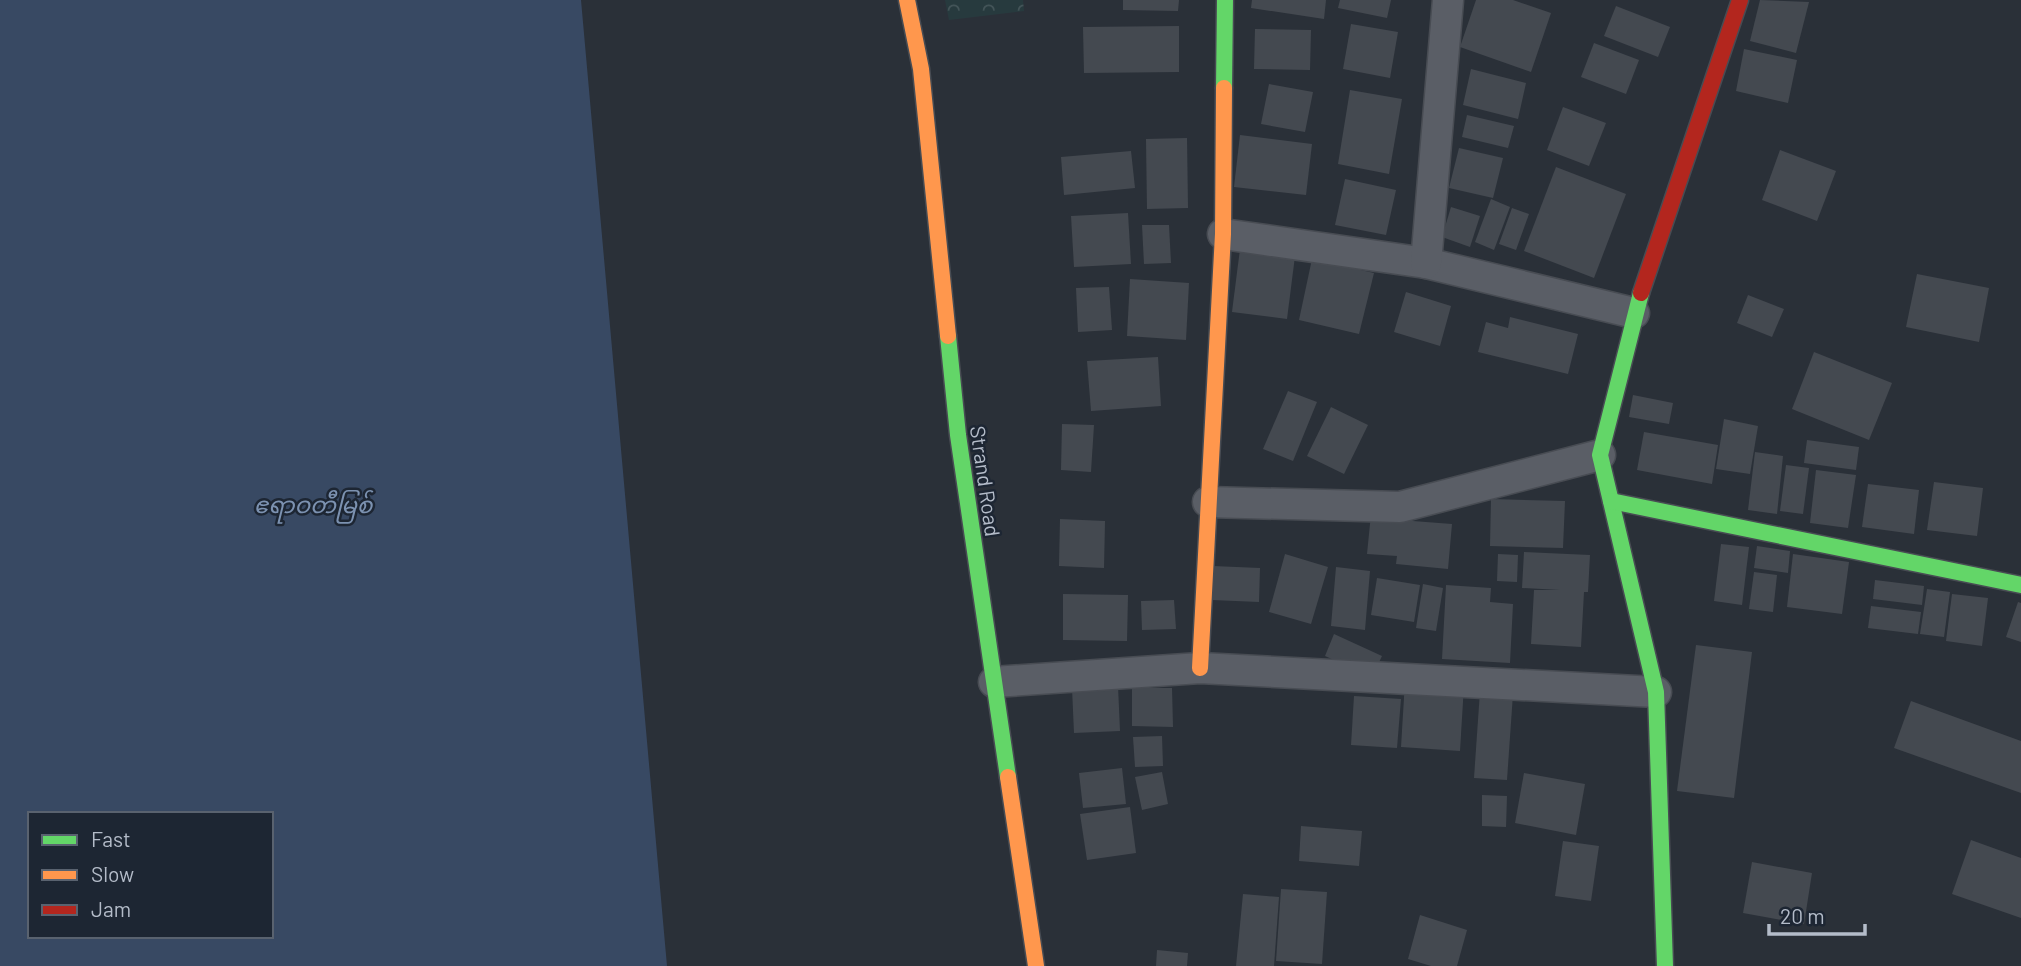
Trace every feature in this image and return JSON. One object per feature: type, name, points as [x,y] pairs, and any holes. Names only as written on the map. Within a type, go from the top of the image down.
[{"type":"street","name":"Strand Road","points":[[907,0],[921,69],[958,435],[1036,966]]},
{"type":"street","points":[[1200,668],[1223,234],[1225,0]]},
{"type":"street","points":[[1426,263],[1448,0]]},
{"type":"street","points":[[1665,966],[1656,692],[1601,455],[1634,313],[1740,0]]},
{"type":"street","points":[[1223,234],[1426,263],[1634,313]]},
{"type":"street","points":[[1208,502],[1401,507],[1601,455]]},
{"type":"street","points":[[1611,501],[2021,585]]},
{"type":"street","points":[[994,682],[1200,668],[1656,692]]},
{"type":"green space","points":[[945,0],[1023,0],[1024,11],[949,20]]},
{"type":"water","name":"ဧရာဝတီမြစ်","points":[[0,0],[581,0],[667,966],[0,966]]},
{"type":"building","points":[[1123,0],[1179,0],[1178,11],[1123,10]]},
{"type":"building","points":[[1252,0],[1326,0],[1324,19],[1251,8]]},
{"type":"building","points":[[1340,0],[1391,0],[1387,18],[1338,8]]},
{"type":"building","points":[[1476,0],[1513,0],[1551,13],[1531,72],[1460,47]]},
{"type":"building","points":[[1760,0],[1809,2],[1796,53],[1750,41]]},
{"type":"building","points":[[1616,6],[1670,27],[1658,57],[1604,36]]},
{"type":"building","points":[[1351,24],[1398,32],[1390,78],[1343,69]]},
{"type":"building","points":[[1179,26],[1179,72],[1084,73],[1083,27]]},
{"type":"building","points":[[1255,29],[1311,30],[1310,70],[1254,69]]},
{"type":"building","points":[[1594,43],[1639,60],[1626,94],[1581,77]]},
{"type":"building","points":[[1744,49],[1797,60],[1788,103],[1736,91]]},
{"type":"building","points":[[1471,69],[1526,83],[1518,119],[1463,105]]},
{"type":"building","points":[[1269,84],[1313,92],[1305,132],[1261,124]]},
{"type":"building","points":[[1350,90],[1402,99],[1389,174],[1338,164]]},
{"type":"building","points":[[1563,107],[1606,123],[1589,166],[1547,150]]},
{"type":"building","points":[[1467,115],[1514,126],[1508,148],[1462,137]]},
{"type":"building","points":[[1240,135],[1312,144],[1306,195],[1234,187]]},
{"type":"building","points":[[1187,138],[1188,208],[1147,209],[1146,139]]},
{"type":"building","points":[[1459,148],[1503,158],[1493,198],[1449,188]]},
{"type":"building","points":[[1780,150],[1836,171],[1817,221],[1762,200]]},
{"type":"building","points":[[1131,151],[1135,188],[1064,195],[1061,157]]},
{"type":"building","points":[[1556,167],[1626,194],[1594,278],[1524,251]]},
{"type":"building","points":[[1345,179],[1396,190],[1386,235],[1335,225]]},
{"type":"building","points":[[1491,199],[1510,207],[1494,250],[1475,242]]},
{"type":"building","points":[[1451,207],[1480,216],[1470,247],[1442,237]]},
{"type":"building","points":[[1512,208],[1529,214],[1516,250],[1499,244]]},
{"type":"building","points":[[1128,213],[1131,264],[1074,267],[1071,216]]},
{"type":"building","points":[[1142,225],[1169,225],[1171,263],[1144,264]]},
{"type":"building","points":[[1240,249],[1295,256],[1287,319],[1232,312]]},
{"type":"building","points":[[1312,259],[1374,273],[1359,334],[1299,320]]},
{"type":"building","points":[[1917,274],[1989,288],[1979,342],[1906,327]]},
{"type":"building","points":[[1130,279],[1189,283],[1186,340],[1127,336]]},
{"type":"building","points":[[1109,287],[1112,330],[1078,332],[1076,288]]},
{"type":"building","points":[[1406,292],[1451,306],[1440,346],[1394,332]]},
{"type":"building","points":[[1748,295],[1784,309],[1772,337],[1737,323]]},
{"type":"building","points":[[1510,317],[1578,334],[1568,374],[1478,352],[1486,322],[1508,328]]},
{"type":"building","points":[[1814,352],[1892,383],[1869,440],[1792,409]]},
{"type":"building","points":[[1158,357],[1161,406],[1091,411],[1087,361]]},
{"type":"building","points":[[1288,391],[1317,402],[1293,461],[1263,449]]},
{"type":"building","points":[[1633,395],[1673,403],[1669,424],[1629,417]]},
{"type":"building","points":[[1331,407],[1368,425],[1344,474],[1307,456]]},
{"type":"building","points":[[1724,419],[1758,426],[1750,474],[1716,469]]},
{"type":"building","points":[[1062,424],[1094,425],[1091,472],[1061,470]]},
{"type":"building","points":[[1644,432],[1718,445],[1712,484],[1637,470]]},
{"type":"building","points":[[1807,440],[1859,447],[1856,470],[1804,463]]},
{"type":"building","points":[[1755,452],[1783,456],[1777,514],[1748,510]]},
{"type":"building","points":[[1786,465],[1809,468],[1803,514],[1780,511]]},
{"type":"building","points":[[1816,470],[1856,475],[1848,528],[1810,523]]},
{"type":"building","points":[[1934,482],[1983,488],[1977,536],[1927,530]]},
{"type":"building","points":[[1868,484],[1919,490],[1914,534],[1862,527]]},
{"type":"building","points":[[1491,499],[1565,501],[1563,548],[1490,546]]},
{"type":"building","points":[[1371,514],[1400,520],[1452,524],[1448,569],[1396,564],[1397,556],[1367,554]]},
{"type":"building","points":[[1060,519],[1105,521],[1104,568],[1059,566]]},
{"type":"building","points":[[1721,544],[1749,547],[1742,605],[1714,601]]},
{"type":"building","points":[[1757,546],[1790,551],[1788,573],[1754,568]]},
{"type":"building","points":[[1524,552],[1590,555],[1588,592],[1584,592],[1581,647],[1531,644],[1534,590],[1560,590],[1522,588]]},
{"type":"building","points":[[1285,554],[1328,567],[1311,624],[1269,612]]},
{"type":"building","points":[[1498,554],[1518,555],[1517,582],[1497,581]]},
{"type":"building","points":[[1793,554],[1849,562],[1842,614],[1787,607]]},
{"type":"building","points":[[1213,566],[1260,568],[1259,602],[1212,600]]},
{"type":"building","points":[[1336,567],[1370,571],[1365,630],[1331,626]]},
{"type":"building","points":[[1754,572],[1777,575],[1773,612],[1749,609]]},
{"type":"building","points":[[1377,578],[1420,585],[1414,622],[1371,615]]},
{"type":"building","points":[[1875,580],[1924,586],[1922,605],[1873,599]]},
{"type":"building","points":[[1423,584],[1443,588],[1436,631],[1416,628]]},
{"type":"building","points":[[1446,585],[1491,588],[1490,602],[1513,604],[1510,663],[1442,659]]},
{"type":"building","points":[[1927,589],[1950,592],[1944,637],[1920,634]]},
{"type":"building","points":[[1063,594],[1128,595],[1127,641],[1063,640]]},
{"type":"building","points":[[1952,594],[1988,598],[1982,646],[1946,641]]},
{"type":"building","points":[[1174,600],[1176,629],[1142,630],[1141,601]]},
{"type":"building","points":[[2018,602],[2021,603],[2021,642],[2006,637]]},
{"type":"building","points":[[1871,606],[1921,612],[1918,634],[1868,628]]},
{"type":"building","points":[[1334,634],[1382,656],[1372,677],[1325,656]]},
{"type":"building","points":[[1696,645],[1752,652],[1734,798],[1677,791]]},
{"type":"building","points":[[1405,681],[1464,685],[1460,751],[1401,747]]},
{"type":"building","points":[[1118,686],[1120,731],[1074,733],[1072,688]]},
{"type":"building","points":[[1132,688],[1172,688],[1173,727],[1132,726]]},
{"type":"building","points":[[1480,691],[1513,694],[1507,780],[1474,778]]},
{"type":"building","points":[[1354,696],[1401,699],[1397,748],[1351,745]]},
{"type":"building","points":[[1911,701],[2021,741],[2021,793],[1894,748]]},
{"type":"building","points":[[1162,736],[1163,766],[1135,767],[1133,737]]},
{"type":"building","points":[[1122,768],[1126,804],[1083,808],[1079,773]]},
{"type":"building","points":[[1162,772],[1168,804],[1142,810],[1135,777]]},
{"type":"building","points":[[1524,773],[1585,784],[1576,835],[1515,823]]},
{"type":"building","points":[[1482,795],[1507,796],[1506,827],[1482,826]]},
{"type":"building","points":[[1130,807],[1136,853],[1087,860],[1080,814]]},
{"type":"building","points":[[1301,826],[1362,831],[1359,866],[1299,861]]},
{"type":"building","points":[[1971,840],[2021,858],[2021,918],[1952,894]]},
{"type":"building","points":[[1563,841],[1599,846],[1591,901],[1555,896]]},
{"type":"building","points":[[1752,862],[1812,873],[1804,924],[1743,913]]},
{"type":"building","points":[[1281,889],[1327,892],[1322,964],[1276,961]]},
{"type":"building","points":[[1243,894],[1279,897],[1274,966],[1236,966]]},
{"type":"building","points":[[1420,915],[1467,930],[1457,966],[1431,966],[1408,959]]},
{"type":"building","points":[[1157,950],[1188,953],[1187,966],[1156,966]]},
{"type":"traffic: fast","points":[[1224,88],[1225,0]]},
{"type":"traffic: fast","points":[[1641,293],[1600,455],[1656,692],[1665,966]]},
{"type":"traffic: fast","points":[[948,336],[958,435],[1008,777]]},
{"type":"traffic: fast","points":[[1611,501],[2021,585]]},
{"type":"traffic: slow","points":[[907,0],[921,69],[948,336]]},
{"type":"traffic: slow","points":[[1200,668],[1223,234],[1224,88]]},
{"type":"traffic: slow","points":[[1008,777],[1036,966]]},
{"type":"traffic: jam","points":[[1641,293],[1740,0]]}]
